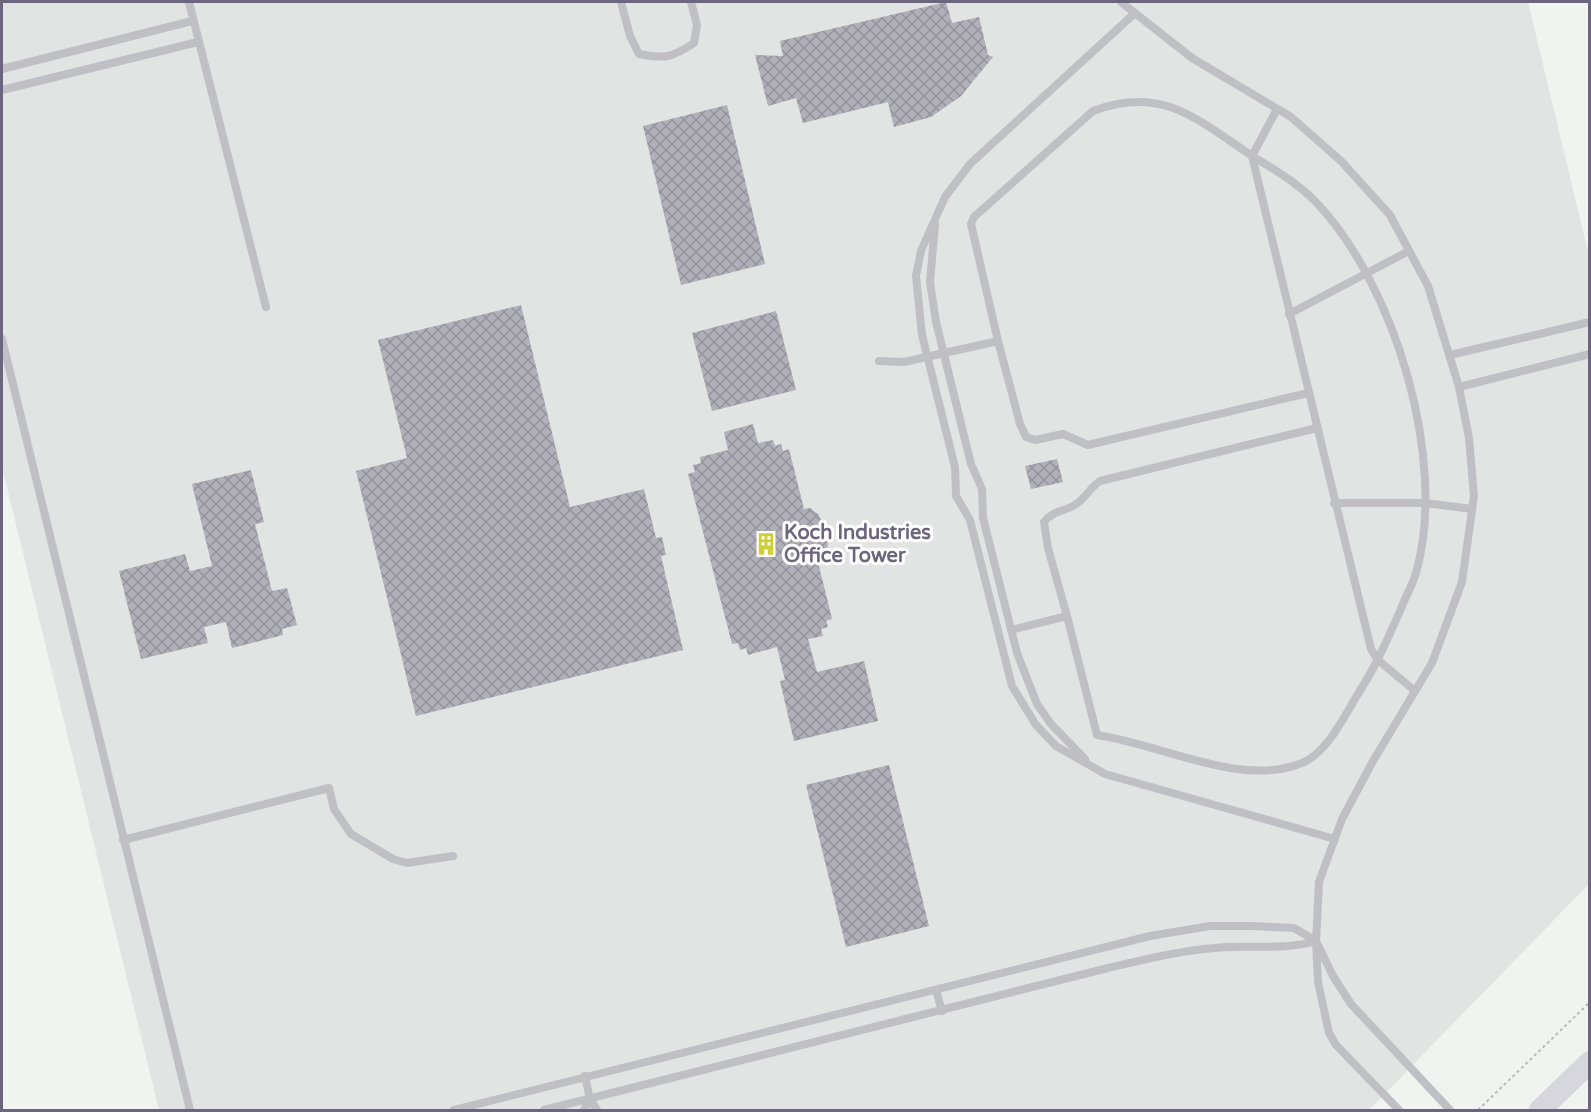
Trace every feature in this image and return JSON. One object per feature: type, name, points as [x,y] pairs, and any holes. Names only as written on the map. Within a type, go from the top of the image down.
[{"type":"main road","points":[[1540,1110],[1590,1062]]},
{"type":"lane","points":[[189,2],[266,307]]},
{"type":"lane","points":[[621,2],[630,36],[639,54],[662,59],[679,53],[693,44],[697,25],[692,2]]},
{"type":"lane","points":[[1121,2],[1192,58],[1291,117],[1341,161],[1390,215],[1428,286],[1459,387],[1469,438],[1472,509],[1462,582],[1432,663],[1373,761],[1342,819],[1319,882],[1316,941],[1318,982],[1329,1033],[1336,1045],[1398,1110]]},
{"type":"lane","points":[[1135,13],[970,164],[945,197],[921,250],[916,276],[917,302],[927,357],[955,467],[956,496],[970,522],[1012,686],[1036,725],[1056,746],[1105,774],[1335,839]]},
{"type":"lane","points":[[2,69],[192,21]]},
{"type":"lane","points":[[2,90],[198,42]]},
{"type":"lane","points":[[1308,393],[1088,445],[1063,434],[1035,440],[1026,437],[1020,424],[998,341],[971,224],[975,217],[1093,111],[1115,103],[1134,101],[1164,104],[1194,117],[1282,174],[1315,201],[1368,273],[1392,326],[1418,421],[1426,486],[1416,573],[1378,660],[1323,748],[1304,762],[1272,772],[1242,771],[1145,744],[1097,735],[1048,548],[1044,522],[1049,514],[1080,502],[1089,489],[1100,481],[1317,428]]},
{"type":"lane","points":[[1277,109],[1252,156],[1289,314],[1371,649],[1378,660],[1415,691]]},
{"type":"lane","points":[[935,220],[930,282],[942,353],[971,464],[982,489],[983,518],[1011,630],[1037,704],[1051,724],[1090,764]]},
{"type":"lane","points":[[1289,314],[1409,251]]},
{"type":"lane","points":[[1450,355],[1590,322]]},
{"type":"lane","points":[[2,339],[190,1110]]},
{"type":"lane","points":[[879,361],[904,362],[998,341]]},
{"type":"lane","points":[[1459,387],[1590,354]]},
{"type":"lane","points":[[955,467],[971,464]]},
{"type":"lane","points":[[1334,503],[1425,503],[1472,509]]},
{"type":"lane","points":[[970,522],[983,518]]},
{"type":"lane","points":[[1011,630],[1067,616]]},
{"type":"lane","points":[[123,840],[329,788],[334,809],[351,834],[393,859],[407,863],[453,855]]},
{"type":"lane","points":[[454,1110],[1186,928],[1210,926],[1294,928],[1316,941],[1333,976],[1351,1004],[1450,1110]]},
{"type":"lane","points":[[544,1110],[1190,950],[1233,947],[1293,948],[1316,941]]},
{"type":"lane","points":[[936,990],[942,1011]]},
{"type":"lane","points":[[585,1076],[590,1099],[597,1110]]},
{"type":"lane","points":[[584,1110],[590,1099]]},
{"type":"path","points":[[1478,1110],[1590,1002]]},
{"type":"shaded area","points":[[2,2],[1528,2],[1589,256],[1589,884],[1369,1110],[159,1110],[2,467]]},
{"type":"building","points":[[946,2],[952,23],[979,17],[988,55],[993,57],[961,96],[931,117],[894,127],[888,102],[803,123],[796,98],[768,106],[755,55],[783,56],[780,41]]},
{"type":"building","points":[[727,105],[765,264],[681,285],[643,126]]},
{"type":"building","points":[[521,305],[570,507],[644,489],[656,538],[662,537],[666,555],[661,556],[683,650],[416,716],[356,471],[407,458],[378,340]]},
{"type":"building","points":[[776,311],[796,390],[712,411],[692,333]]},
{"type":"building","name":"Koch Industries Office Tower","points":[[753,424],[758,443],[773,440],[775,446],[781,444],[783,451],[789,449],[804,509],[810,508],[818,514],[826,529],[828,547],[824,550],[823,561],[818,562],[832,619],[826,621],[828,627],[821,629],[823,636],[808,639],[817,672],[864,661],[878,721],[794,741],[780,681],[785,680],[777,647],[748,655],[746,648],[740,650],[738,643],[732,644],[688,474],[695,472],[693,465],[701,463],[700,457],[728,450],[724,432]]},
{"type":"building","points":[[1057,459],[1063,482],[1031,489],[1025,466]]},
{"type":"building","points":[[251,470],[264,522],[255,524],[272,591],[287,588],[297,625],[282,629],[283,635],[232,648],[226,622],[204,627],[208,643],[141,659],[119,571],[185,554],[190,571],[212,566],[192,484]]},
{"type":"building","points":[[889,765],[929,926],[846,947],[806,785]]},
{"type":"place","name":"Koch Industries Office Tower","points":[[766,544]]}]
